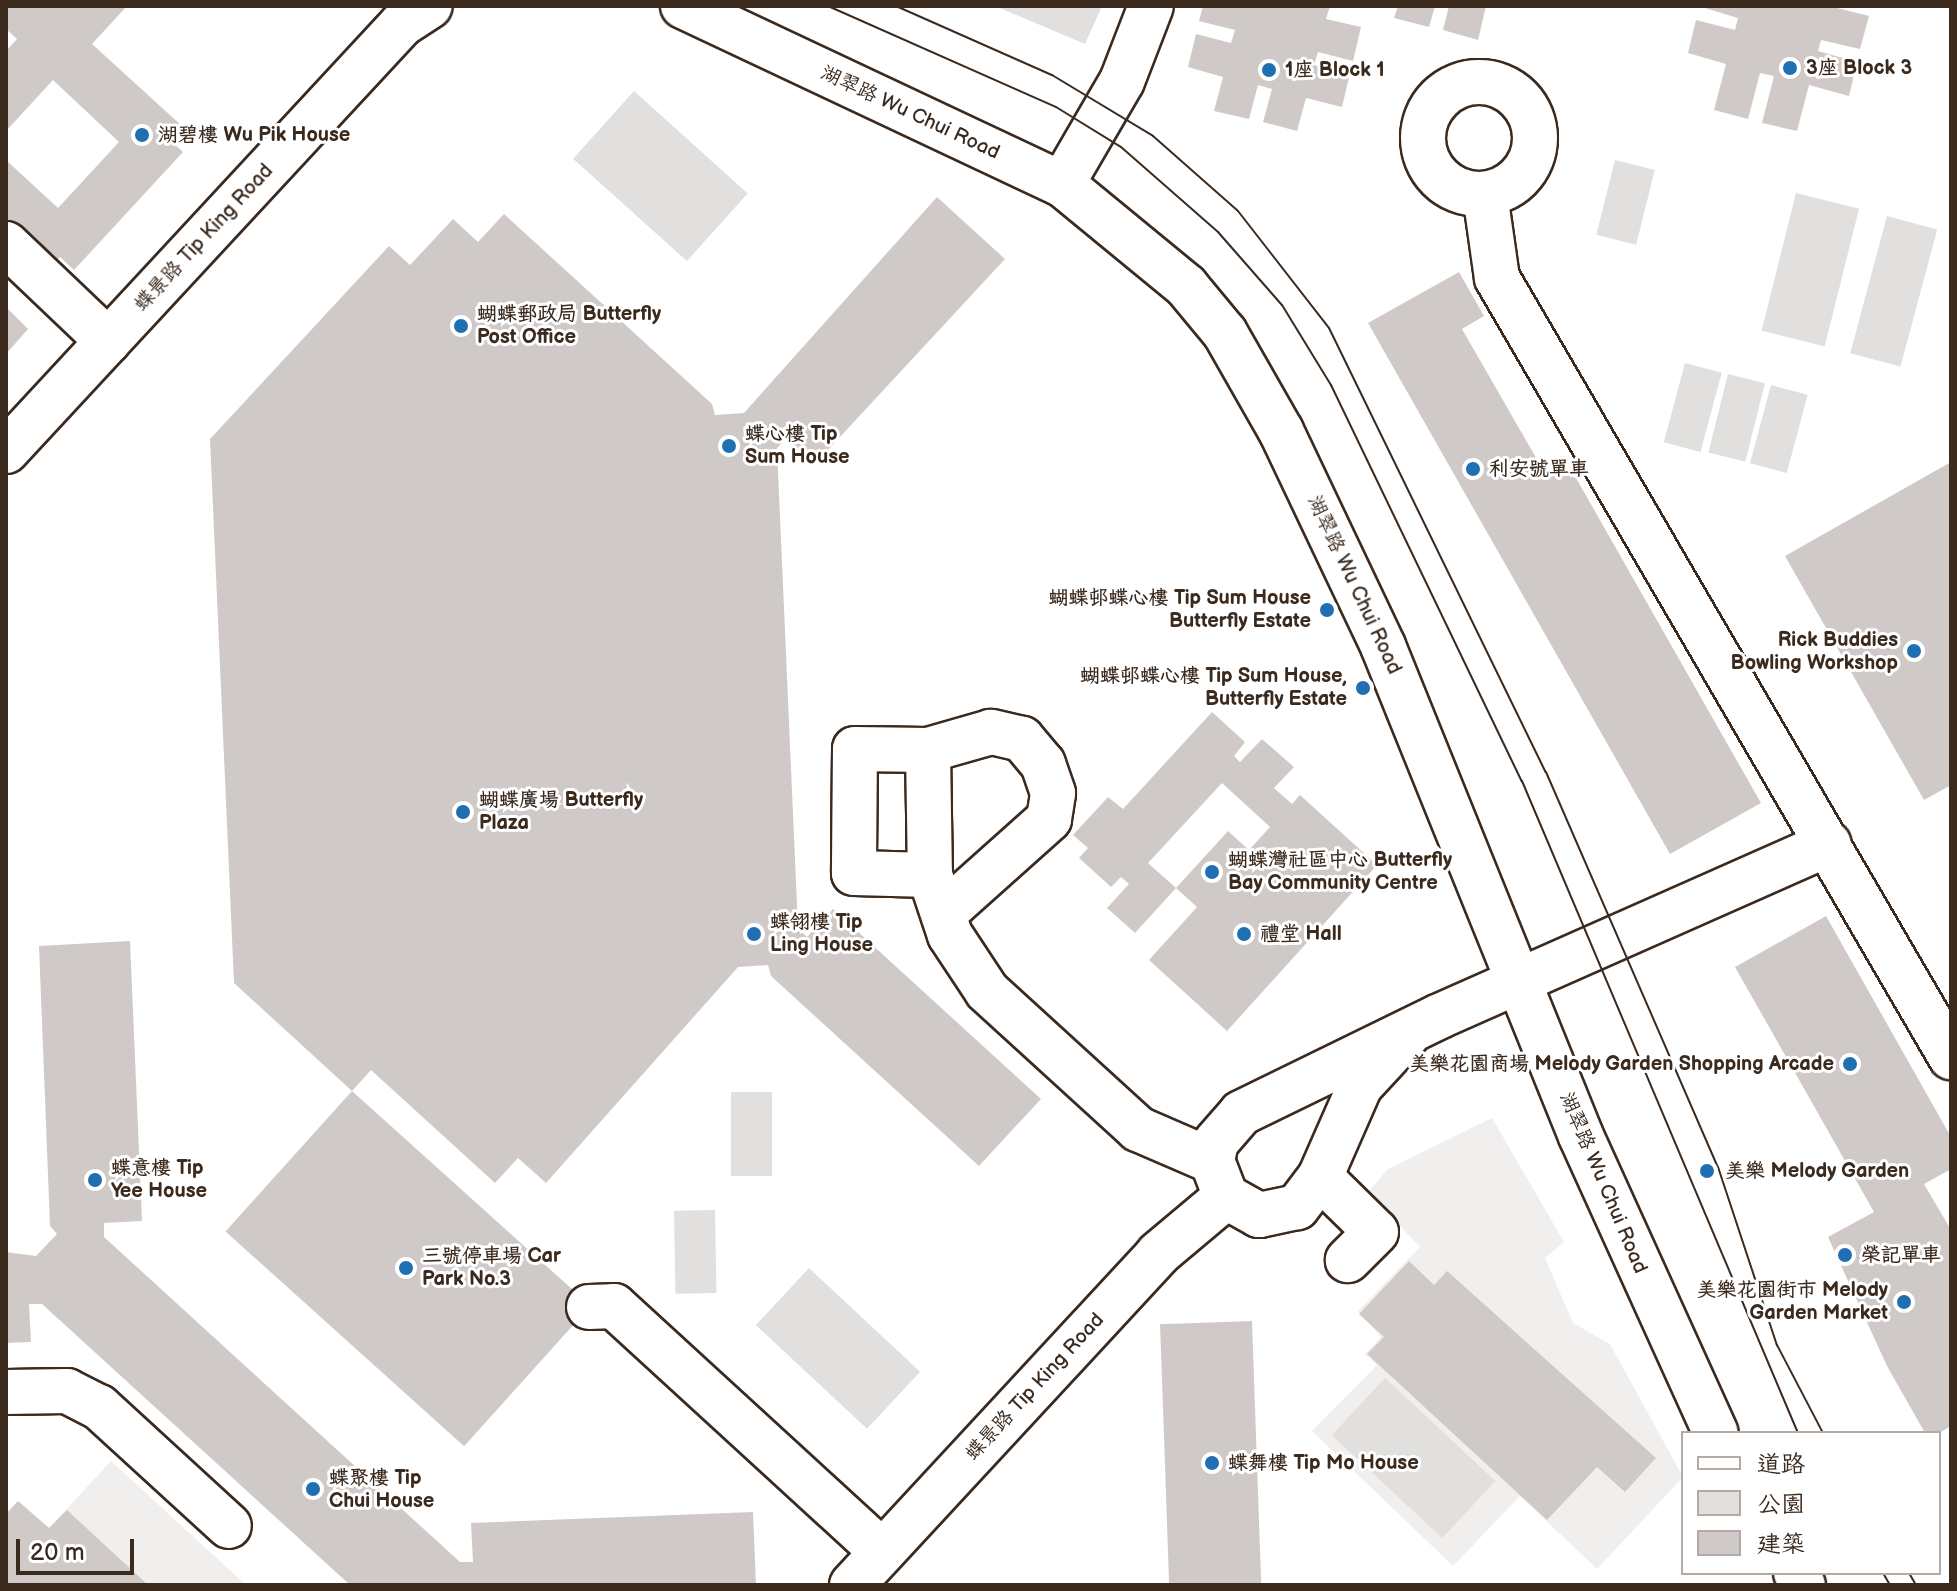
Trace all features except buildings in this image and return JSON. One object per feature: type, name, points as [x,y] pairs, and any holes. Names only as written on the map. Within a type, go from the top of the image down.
[{"type":"street","name":"湖翠路 Wu Chui Road","points":[[683,6],[1062,184],[1186,286],[1251,377],[1383,646],[1523,982],[1581,1136],[1715,1431]]},
{"type":"street","points":[[1062,184],[1122,81],[1151,6]]},
{"type":"street","name":"蝶景路 Tip King Road","points":[[6,451],[414,12]]},
{"type":"street","points":[[1485,194],[1497,278],[1951,1057]]},
{"type":"street","points":[[6,244],[108,341]]},
{"type":"street","points":[[991,732],[1022,739],[1043,764],[1053,793],[1049,819],[1033,837],[937,894],[854,873],[855,749],[928,750],[991,732]]},
{"type":"street","points":[[928,750],[937,894],[960,956],[987,991],[1138,1129],[1219,1179]]},
{"type":"street","name":"蝶景路 Tip King Road","points":[[1408,1034],[1360,1086],[1320,1177],[1304,1201],[1279,1215],[1259,1215],[1219,1179],[1216,1142],[1241,1113],[1408,1034],[1829,844]]},
{"type":"street","points":[[1320,1177],[1376,1232],[1348,1260]]},
{"type":"street","name":"蝶景路 Tip King Road","points":[[852,1585],[1158,1254],[1219,1179]]},
{"type":"street","points":[[589,1307],[614,1306],[882,1552]]},
{"type":"street","points":[[6,1392],[67,1391],[99,1407],[229,1526]]},
{"type":"shaded area","points":[[1492,1118],[1564,1242],[1545,1258],[1573,1323],[1610,1344],[1681,1473],[1681,1479],[1597,1569],[1520,1496],[1453,1566],[1312,1431],[1377,1365],[1365,1354],[1381,1337],[1358,1311],[1420,1247],[1368,1192],[1388,1169]]},
{"type":"shaded area","points":[[111,1461],[246,1585],[6,1585],[6,1514],[18,1501],[49,1528]]},
{"type":"green space","points":[[995,6],[1102,6],[1085,44]]},
{"type":"green space","points":[[634,91],[748,193],[687,261],[573,159]]},
{"type":"green space","points":[[1615,160],[1655,170],[1636,245],[1596,235]]},
{"type":"green space","points":[[1796,193],[1859,209],[1825,347],[1762,331]]},
{"type":"green space","points":[[1887,216],[1937,229],[1900,367],[1850,353]]},
{"type":"green space","points":[[1685,363],[1722,373],[1700,452],[1664,442]]},
{"type":"green space","points":[[1728,374],[1765,383],[1745,462],[1708,453]]},
{"type":"green space","points":[[1771,385],[1808,395],[1787,473],[1750,463]]},
{"type":"green space","points":[[731,1092],[772,1092],[772,1176],[731,1176]]},
{"type":"green space","points":[[715,1210],[716,1293],[675,1294],[674,1211]]},
{"type":"green space","points":[[809,1268],[920,1372],[867,1429],[756,1325]]},
{"type":"green space","points":[[1385,1378],[1495,1481],[1442,1538],[1332,1435]]},
{"type":"tram line","points":[[828,6],[1056,107],[1121,147],[1218,232],[1282,305],[1331,385],[1522,781],[1797,1431]]},
{"type":"tram line","points":[[896,6],[1052,75],[1153,136],[1238,211],[1329,328],[1546,772],[1718,1167],[1777,1345],[1822,1431]]},
{"type":"tram line","points":[[1884,1575],[1890,1585]]},
{"type":"tram line","points":[[1910,1575],[1916,1585]]},
{"type":"place","name":"3座 Block 3","points":[[1790,68]]},
{"type":"place","name":"1座 Block 1","points":[[1269,70]]},
{"type":"place","name":"湖碧樓 Wu Pik House","points":[[142,135]]},
{"type":"place","name":"蝴蝶郵政局 Butterfly Post Office","points":[[461,326]]},
{"type":"place","name":"蝶心樓 Tip Sum House","points":[[729,446]]},
{"type":"place","name":"利安號單車","points":[[1473,469]]},
{"type":"place","name":"蝴蝶邨蝶心樓 Tip Sum House Butterfly Estate","points":[[1327,610]]},
{"type":"place","name":"Rick Buddies Bowling Workshop","points":[[1914,651]]},
{"type":"place","name":"蝴蝶邨蝶心樓 Tip Sum House, Butterfly Estate","points":[[1363,688]]},
{"type":"place","name":"蝴蝶廣場 Butterfly Plaza","points":[[463,812]]},
{"type":"place","name":"蝴蝶灣社區中心 Butterfly Bay Community Centre","points":[[1212,872]]},
{"type":"place","name":"蝶翎樓 Tip Ling House","points":[[754,934]]},
{"type":"place","name":"禮堂 Hall","points":[[1244,934]]},
{"type":"place","name":"美樂花園商場 Melody Garden Shopping Arcade","points":[[1850,1064]]},
{"type":"place","name":"美樂 Melody Garden","points":[[1707,1171]]},
{"type":"place","name":"蝶意樓 Tip Yee House","points":[[95,1180]]},
{"type":"place","name":"榮記單車","points":[[1845,1255]]},
{"type":"place","name":"三號停車場 Car Park No.3","points":[[406,1268]]},
{"type":"place","name":"美樂花園街市 Melody Garden Market","points":[[1904,1302]]},
{"type":"place","name":"蝶舞樓 Tip Mo House","points":[[1212,1463]]},
{"type":"place","name":"蝶聚樓 Tip Chui House","points":[[313,1489]]}]
